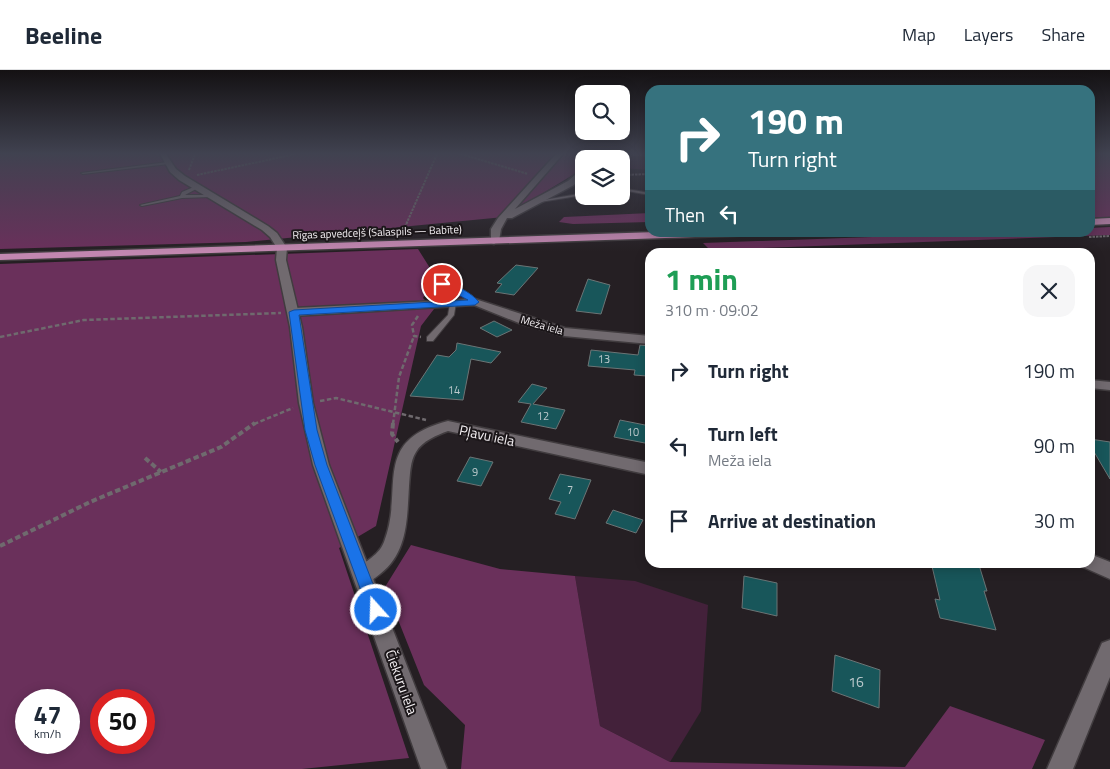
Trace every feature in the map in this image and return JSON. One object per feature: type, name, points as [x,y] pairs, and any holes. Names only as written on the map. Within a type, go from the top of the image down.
[{"type":"highway","points":[[1095,222],[1110,221]]},
{"type":"highway","name":"Rīgas apvedceļš (Salaspils — Babīte)","points":[[0,257],[645,236]]},
{"type":"street","points":[[197,187],[265,228],[274,235],[282,248]]},
{"type":"street","points":[[494,241],[496,228],[501,220],[530,187]]},
{"type":"street","points":[[501,220],[565,187]]},
{"type":"street","name":"Čiekuru iela","points":[[282,248],[281,260],[294,312],[306,403],[321,465],[363,576],[430,768]]},
{"type":"street","points":[[294,312],[475,302]]},
{"type":"street","name":"Meža iela","points":[[475,302],[564,332],[645,340]]},
{"type":"street","points":[[1095,384],[1110,386]]},
{"type":"street","name":"Pļavu iela","points":[[407,452],[420,439],[448,426],[645,468]]},
{"type":"street","points":[[363,576],[384,559],[395,537],[407,452]]},
{"type":"street","points":[[1095,564],[1110,571]]},
{"type":"street","points":[[1060,769],[1110,650]]},
{"type":"lane","points":[[182,197],[184,193],[195,187]]},
{"type":"lane","points":[[630,191],[645,193]]},
{"type":"lane","points":[[540,201],[575,195]]},
{"type":"lane","points":[[142,205],[182,197],[211,196]]},
{"type":"lane","name":"Meža iela","points":[[442,284],[470,297],[475,302]]},
{"type":"lane","points":[[430,339],[451,315],[453,303]]},
{"type":"path","points":[[404,227],[422,187]]},
{"type":"path","points":[[1095,237],[1110,236]]},
{"type":"path","points":[[0,337],[84,320],[294,312]]},
{"type":"path","points":[[407,452],[392,434],[399,377],[414,336]]},
{"type":"path","points":[[0,546],[90,502],[221,447],[258,421],[306,403],[336,398],[395,411],[448,426]]},
{"type":"path","points":[[145,458],[161,472]]},
{"type":"shaded area","points":[[0,187],[554,187],[504,217],[246,242],[0,249]]},
{"type":"shaded area","points":[[1095,187],[1110,187],[1110,217],[1095,218]]},
{"type":"shaded area","points":[[645,213],[645,222],[573,224],[559,222],[564,217]]},
{"type":"shaded area","points":[[1110,227],[1110,235],[1095,236],[1095,228]]},
{"type":"shaded area","points":[[870,237],[1057,237],[763,248],[708,248],[703,243]]},
{"type":"shaded area","points":[[418,249],[435,276],[423,298],[434,309],[421,326],[376,526],[339,548],[409,758],[302,769],[0,769],[0,264]]},
{"type":"shaded area","points":[[442,287],[465,299],[431,302]]},
{"type":"shaded area","points":[[411,545],[500,569],[575,576],[600,726],[670,762],[905,767],[950,706],[1045,740],[1032,769],[461,769],[465,725],[424,685],[385,587]]},
{"type":"shaded area","points":[[575,576],[635,581],[708,605],[701,711],[670,762],[600,726]]},
{"type":"building","points":[[516,265],[538,268],[514,295],[495,292],[502,284],[497,283]]},
{"type":"building","points":[[588,279],[610,285],[601,314],[576,311]]},
{"type":"building","points":[[494,321],[512,330],[497,337],[480,328]]},
{"type":"building","points":[[457,343],[501,352],[491,363],[471,359],[463,400],[410,396],[437,355],[449,357],[456,350]]},
{"type":"building","points":[[640,345],[645,346],[645,376],[634,375],[635,370],[588,366],[591,350],[638,355]]},
{"type":"building","points":[[532,384],[547,388],[533,404],[565,410],[556,429],[521,422],[531,404],[518,402]]},
{"type":"building","points":[[620,420],[645,425],[645,443],[614,437]]},
{"type":"building","points":[[1095,440],[1110,442],[1110,479],[1095,454]]},
{"type":"building","points":[[470,457],[493,462],[481,486],[457,481]]},
{"type":"building","points":[[560,474],[591,480],[575,519],[555,514],[561,502],[549,499]]},
{"type":"building","points":[[613,510],[643,520],[636,533],[606,523]]},
{"type":"building","points":[[932,568],[980,568],[987,591],[984,591],[996,630],[940,618],[935,599],[940,600]]},
{"type":"building","points":[[744,576],[777,583],[777,616],[742,608]]},
{"type":"building","points":[[835,655],[880,670],[879,708],[832,691]]},
{"type":"route","points":[[376,610],[321,465],[311,430],[294,312],[475,302],[470,297],[442,284]]}]
